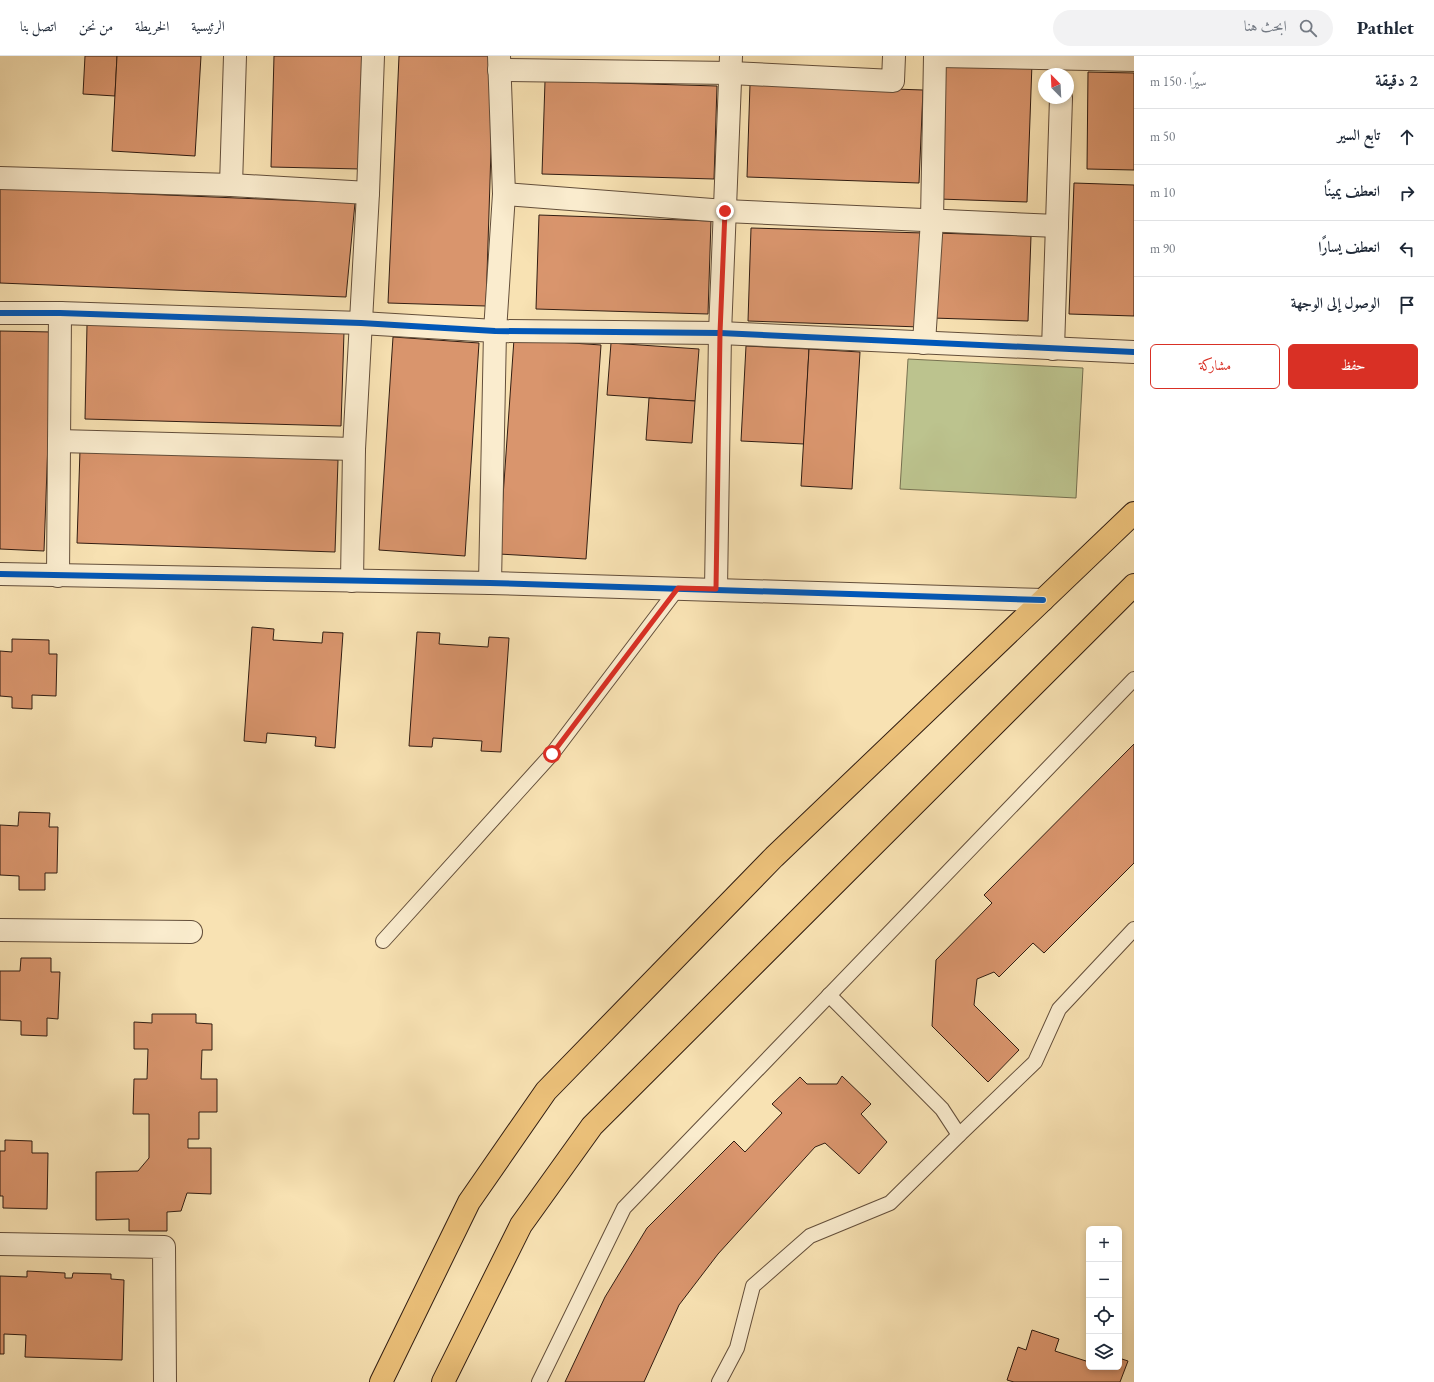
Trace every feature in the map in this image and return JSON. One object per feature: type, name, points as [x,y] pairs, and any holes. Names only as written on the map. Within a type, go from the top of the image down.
[{"type":"highway","points":[[381,1382],[469,1202],[546,1091],[774,857],[1134,513]]},
{"type":"highway","points":[[443,1382],[521,1225],[592,1126],[1134,584]]},
{"type":"street","points":[[231,185],[235,56]]},
{"type":"street","points":[[352,581],[354,449],[368,193],[373,56]]},
{"type":"street","points":[[490,583],[495,332],[504,194],[499,63],[731,65],[893,81],[894,56]]},
{"type":"street","points":[[924,343],[932,220],[935,56]]},
{"type":"street","points":[[940,56],[1062,63],[1134,60]]},
{"type":"street","points":[[716,589],[720,333],[731,65]]},
{"type":"street","points":[[1053,348],[1061,104]]},
{"type":"street","points":[[0,178],[231,185],[368,193]]},
{"type":"street","points":[[504,194],[725,211],[1057,226]]},
{"type":"street","points":[[0,313],[60,313],[361,323],[495,332],[720,333],[1134,352]]},
{"type":"street","points":[[58,576],[60,313]]},
{"type":"street","points":[[59,442],[354,449]]},
{"type":"street","points":[[0,574],[490,583],[1043,600]]},
{"type":"street","points":[[0,930],[191,932]]},
{"type":"street","points":[[0,1244],[164,1247],[164,1382]]},
{"type":"lane","points":[[384,941],[552,754],[678,588]]},
{"type":"lane","points":[[539,1382],[624,1208],[1134,679]]},
{"type":"lane","points":[[719,1382],[737,1348],[752,1286],[810,1236],[890,1203],[1035,1062],[1059,1009],[1134,929]]},
{"type":"lane","points":[[829,995],[942,1109],[959,1135]]},
{"type":"green space","points":[[908,359],[1083,368],[1076,498],[900,489]]},
{"type":"building","points":[[85,56],[117,56],[115,96],[83,94]]},
{"type":"building","points":[[117,56],[201,56],[195,156],[112,151]]},
{"type":"building","points":[[274,56],[364,56],[361,169],[271,167]]},
{"type":"building","points":[[399,56],[494,56],[486,306],[388,303]]},
{"type":"building","points":[[944,60],[1032,63],[1027,202],[939,199]]},
{"type":"building","points":[[1088,72],[1134,73],[1134,170],[1087,169]]},
{"type":"building","points":[[545,81],[717,86],[714,179],[542,174]]},
{"type":"building","points":[[750,84],[923,90],[919,183],[747,177]]},
{"type":"building","points":[[1074,183],[1134,185],[1134,316],[1069,314]]},
{"type":"building","points":[[0,188],[355,203],[346,297],[0,283]]},
{"type":"building","points":[[539,215],[711,221],[708,314],[536,309]]},
{"type":"building","points":[[751,228],[924,233],[920,327],[748,321]]},
{"type":"building","points":[[935,233],[1031,236],[1028,321],[932,318]]},
{"type":"building","points":[[87,325],[344,332],[341,426],[85,419]]},
{"type":"building","points":[[0,331],[52,332],[44,551],[0,549]]},
{"type":"building","points":[[393,337],[479,343],[465,556],[379,550]]},
{"type":"building","points":[[514,339],[601,345],[586,559],[499,554]]},
{"type":"building","points":[[611,343],[699,349],[695,401],[607,395]]},
{"type":"building","points":[[746,346],[809,349],[804,444],[741,441]]},
{"type":"building","points":[[809,349],[860,352],[852,489],[801,486]]},
{"type":"building","points":[[649,398],[695,401],[692,443],[646,440]]},
{"type":"building","points":[[80,450],[338,460],[335,552],[77,543]]},
{"type":"building","points":[[252,627],[274,629],[273,640],[322,643],[323,632],[343,633],[335,748],[315,746],[316,737],[267,733],[266,743],[244,741]]},
{"type":"building","points":[[417,632],[440,633],[439,644],[488,647],[489,637],[509,638],[501,752],[481,751],[482,741],[433,738],[432,747],[409,746]]},
{"type":"building","points":[[12,639],[49,640],[49,654],[57,654],[56,696],[32,695],[32,709],[12,708],[12,697],[0,696],[0,651],[12,652]]},
{"type":"building","points":[[1134,744],[1134,863],[1044,953],[1033,943],[999,977],[994,972],[977,979],[974,1005],[1019,1050],[988,1082],[932,1026],[936,960],[992,903],[984,895]]},
{"type":"building","points":[[19,812],[50,813],[49,827],[58,827],[57,873],[45,873],[45,890],[19,890],[19,876],[0,875],[0,825],[18,826]]},
{"type":"building","points":[[21,958],[51,958],[51,972],[60,972],[58,1019],[47,1018],[47,1036],[21,1035],[21,1021],[0,1020],[0,971],[20,971]]},
{"type":"building","points":[[152,1014],[196,1014],[196,1023],[212,1024],[212,1050],[202,1050],[201,1079],[217,1079],[217,1112],[199,1112],[199,1139],[188,1139],[188,1148],[211,1148],[211,1194],[187,1193],[181,1211],[167,1212],[167,1231],[129,1231],[129,1219],[96,1220],[96,1172],[138,1171],[149,1158],[149,1114],[133,1114],[134,1079],[147,1079],[148,1049],[134,1049],[134,1022],[152,1023]]},
{"type":"building","points":[[842,1076],[871,1104],[861,1114],[887,1142],[859,1174],[825,1143],[815,1147],[718,1254],[679,1305],[644,1382],[565,1382],[605,1297],[647,1228],[734,1141],[745,1152],[782,1113],[772,1104],[800,1077],[807,1084],[837,1084]]},
{"type":"building","points":[[5,1140],[32,1141],[32,1153],[48,1153],[47,1209],[3,1208],[3,1196],[0,1196],[0,1151],[5,1151]]},
{"type":"building","points":[[27,1271],[65,1273],[65,1278],[72,1278],[73,1273],[111,1274],[111,1279],[124,1280],[122,1360],[25,1357],[26,1335],[4,1334],[4,1354],[0,1354],[0,1276],[27,1277]]},
{"type":"building","points":[[1032,1330],[1059,1339],[1055,1351],[1086,1361],[1086,1370],[1122,1370],[1122,1359],[1128,1361],[1120,1382],[1014,1382],[1007,1380],[1018,1347],[1026,1350]]},
{"type":"cycle path","points":[[0,313],[60,313],[361,323],[495,331],[720,333],[1134,352]]},
{"type":"cycle path","points":[[0,574],[490,583],[1043,600]]},
{"type":"route","points":[[552,754],[678,588],[716,589],[720,333],[725,211]]}]
